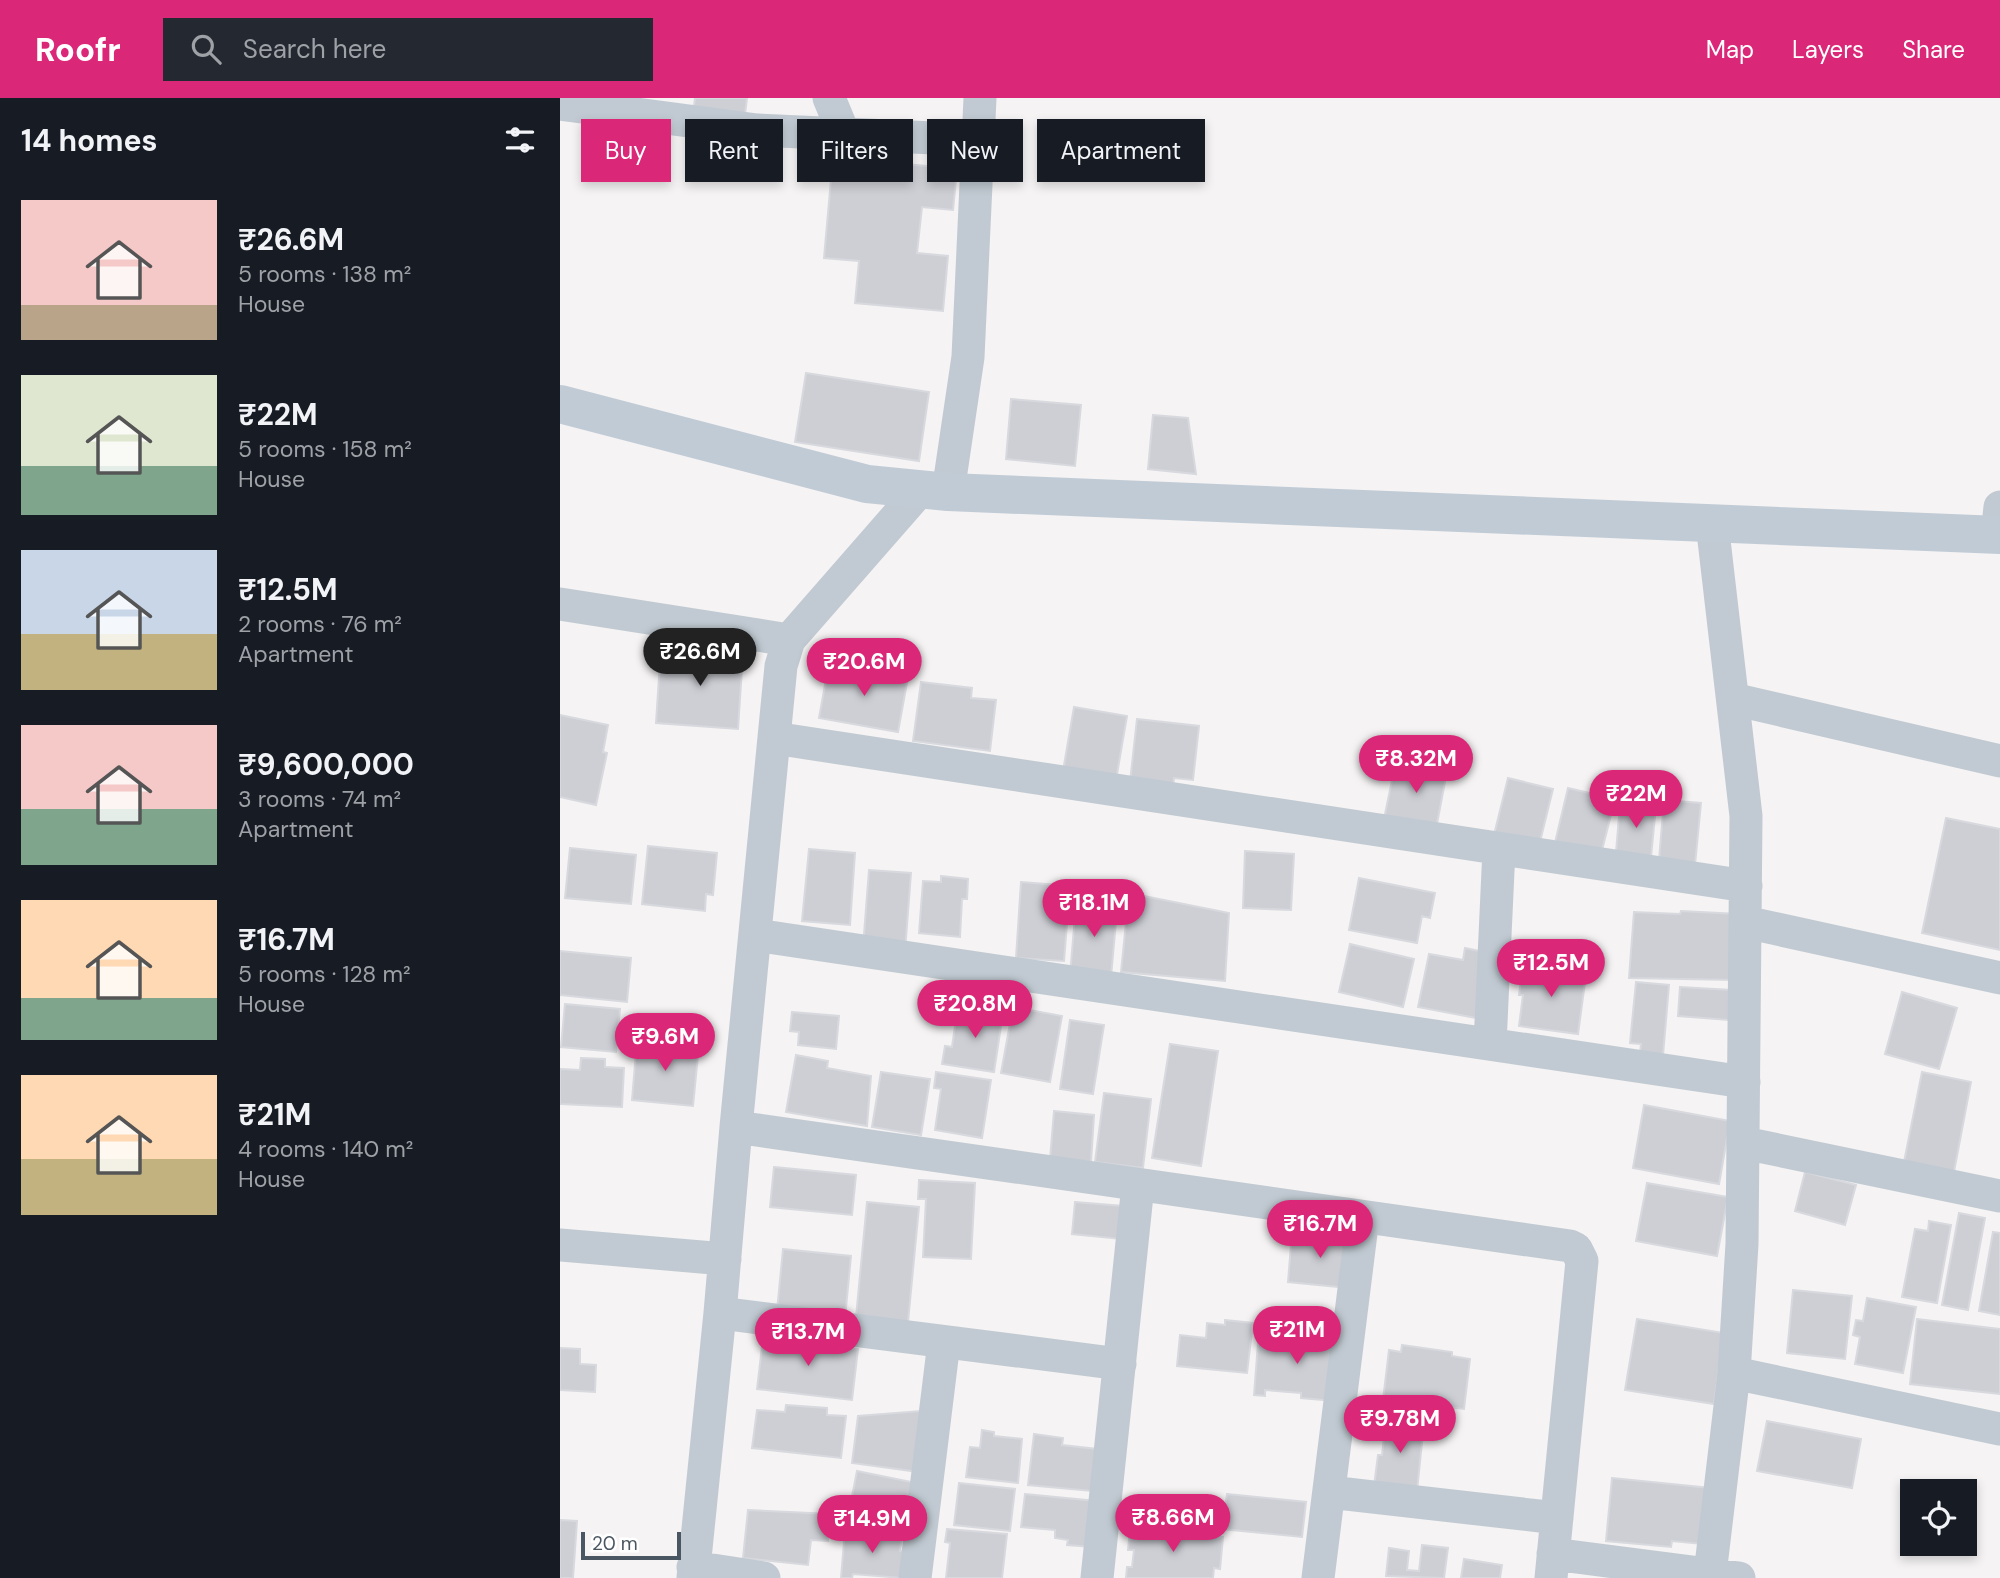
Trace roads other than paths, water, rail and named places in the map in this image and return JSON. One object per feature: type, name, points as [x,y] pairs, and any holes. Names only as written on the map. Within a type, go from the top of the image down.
[{"type":"street","points":[[829,98],[838,119]]},
{"type":"street","points":[[978,119],[979,98]]},
{"type":"street","points":[[560,104],[757,130],[797,132]]},
{"type":"street","points":[[764,1578],[693,1573],[781,666],[789,640],[934,491],[968,358],[976,182]]},
{"type":"street","points":[[560,404],[867,484],[934,491],[1712,523],[1999,525]]},
{"type":"street","points":[[736,1127],[1570,1246],[1581,1255],[1582,1261],[1552,1566],[1724,1576],[1742,1244],[1746,811],[1712,523]]},
{"type":"street","points":[[560,604],[789,640]]},
{"type":"street","points":[[1733,699],[2000,761]]},
{"type":"street","points":[[774,738],[1746,886]]},
{"type":"street","points":[[1490,1044],[1499,849]]},
{"type":"street","points":[[1745,922],[2000,978]]},
{"type":"street","points":[[755,935],[1744,1082]]},
{"type":"street","points":[[1744,1143],[2000,1196]]},
{"type":"street","points":[[1097,1578],[1138,1185]]},
{"type":"street","points":[[1318,1578],[1363,1217]]},
{"type":"street","points":[[560,1245],[725,1259]]},
{"type":"street","points":[[720,1312],[1120,1364]]},
{"type":"street","points":[[915,1578],[944,1342]]},
{"type":"street","points":[[1734,1373],[2000,1429]]},
{"type":"street","points":[[1329,1493],[1557,1518]]}]
